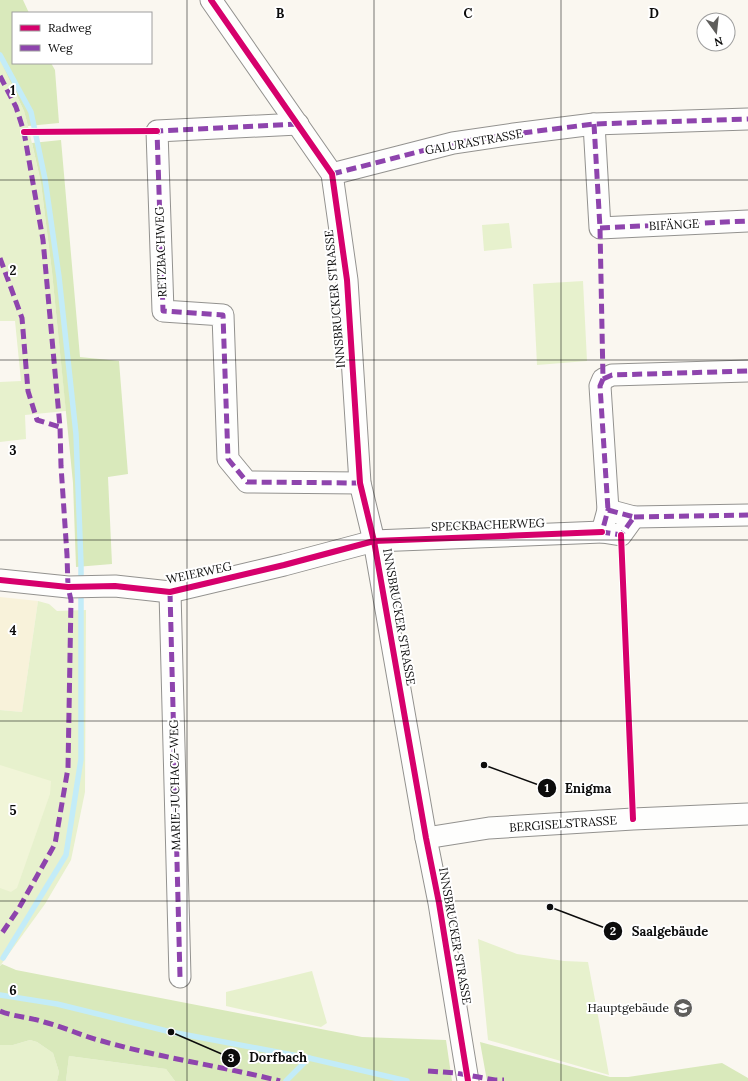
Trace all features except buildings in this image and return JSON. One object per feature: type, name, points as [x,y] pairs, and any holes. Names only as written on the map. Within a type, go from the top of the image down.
[{"type":"street","name":"INNSBRUCKER STRASSE","points":[[211,0],[332,174],[347,280],[360,483],[374,541],[426,838],[439,903],[468,1081]]},
{"type":"street","name":"GALURASTRASSE","points":[[332,174],[453,143],[514,134],[594,124],[748,119]]},
{"type":"street","name":"RETZBACHWEG","points":[[298,124],[157,131],[163,311],[223,315],[228,459],[247,482],[360,483]]},
{"type":"street","name":"BIFÄNGE","points":[[594,124],[600,228],[748,221]]},
{"type":"street","points":[[602,532],[608,510],[600,386],[603,379],[612,375],[748,371]]},
{"type":"street","points":[[608,510],[634,517],[748,515]]},
{"type":"street","name":"SPECKBACHERWEG","points":[[374,541],[602,532],[621,535],[634,517]]},
{"type":"street","name":"WEIERWEG","points":[[0,580],[68,587],[115,586],[170,592],[284,565],[374,541]]},
{"type":"street","name":"MARIE-JUCHACZ-WEG","points":[[170,592],[180,977]]},
{"type":"street","name":"BERGISELSTRASSE","points":[[426,838],[489,828],[748,814]]},
{"type":"shaded area","points":[[0,597],[38,601],[22,712],[0,710]]},
{"type":"green space","points":[[0,0],[23,0],[29,12],[12,12],[12,64],[52,64],[55,70],[59,123],[28,126],[24,111],[0,60]]},
{"type":"green space","points":[[0,60],[24,111],[41,183],[52,272],[66,411],[25,415],[26,439],[0,442],[0,382],[21,381],[15,321],[0,321]]},
{"type":"green space","points":[[61,140],[80,357],[119,361],[128,474],[108,477],[112,564],[76,567],[73,483],[52,272],[41,183],[32,143]]},
{"type":"green space","points":[[509,223],[512,248],[484,251],[482,225]]},
{"type":"green space","points":[[583,281],[587,361],[537,365],[533,284]]},
{"type":"green space","points":[[38,601],[49,604],[57,611],[86,610],[85,792],[71,860],[45,904],[0,966],[0,710],[22,712]]},
{"type":"green space","points":[[0,765],[51,781],[50,794],[17,888],[11,892],[0,888]]},
{"type":"green space","points":[[478,939],[517,954],[564,961],[588,962],[609,1075],[488,1040]]},
{"type":"green space","points":[[2,964],[16,970],[362,1037],[446,1040],[452,1081],[175,1081],[166,1069],[69,1056],[66,1081],[57,1081],[59,1072],[53,1053],[37,1042],[30,1040],[13,1045],[0,1045],[0,966]]},
{"type":"green space","points":[[312,971],[327,1023],[321,1027],[226,1006],[226,992]]},
{"type":"green space","points":[[30,1040],[37,1042],[53,1053],[59,1072],[57,1081],[0,1081],[0,1045],[13,1045]]},
{"type":"green space","points":[[480,1042],[610,1077],[628,1077],[722,1063],[748,1078],[748,1081],[487,1081]]},
{"type":"green space","points":[[69,1056],[166,1069],[175,1081],[66,1081]]},
{"type":"waterway","points":[[0,55],[31,112],[45,179],[59,277],[76,434],[81,564],[81,759],[66,855],[3,958]]},
{"type":"waterway","points":[[0,995],[57,1004],[171,1032],[309,1058],[407,1081]]},
{"type":"waterway","points":[[286,1081],[309,1058]]},
{"type":"marked path","points":[[0,76],[16,107],[24,132],[43,240],[60,427],[68,587],[71,600],[68,768],[55,844],[19,908],[0,936]]},
{"type":"marked path","points":[[332,174],[453,143],[514,134],[594,124],[748,119]]},
{"type":"marked path","points":[[298,124],[157,131],[163,311],[223,315],[228,459],[247,482],[360,483]]},
{"type":"marked path","points":[[594,124],[600,228],[603,379]]},
{"type":"marked path","points":[[600,228],[748,221]]},
{"type":"marked path","points":[[0,258],[22,318],[28,391],[37,420],[60,427]]},
{"type":"marked path","points":[[603,379],[612,375],[748,371]]},
{"type":"marked path","points":[[603,379],[600,386],[608,510]]},
{"type":"marked path","points":[[608,510],[634,517],[621,535],[602,532],[608,510]]},
{"type":"marked path","points":[[634,517],[748,515]]},
{"type":"marked path","points":[[170,592],[180,977]]},
{"type":"marked path","points":[[0,1011],[11,1015],[39,1020],[124,1047],[280,1081]]},
{"type":"marked path","points":[[428,1071],[456,1073],[495,1080],[504,1080]]},
{"type":"cycle path","points":[[211,0],[332,174],[347,280],[360,483],[374,541],[426,838],[439,903],[468,1081]]},
{"type":"cycle path","points":[[24,132],[157,131]]},
{"type":"cycle path","points":[[0,580],[68,587],[115,586],[170,592],[284,565],[374,541],[602,532]]},
{"type":"cycle path","points":[[621,535],[633,819]]},
{"type":"place","name":"Enigma","points":[[484,765]]},
{"type":"place","name":"Saalgebäude","points":[[550,907]]},
{"type":"place","name":"Hauptgebäude","points":[[683,1008]]},
{"type":"place","name":"Dorfbach","points":[[171,1032]]}]
